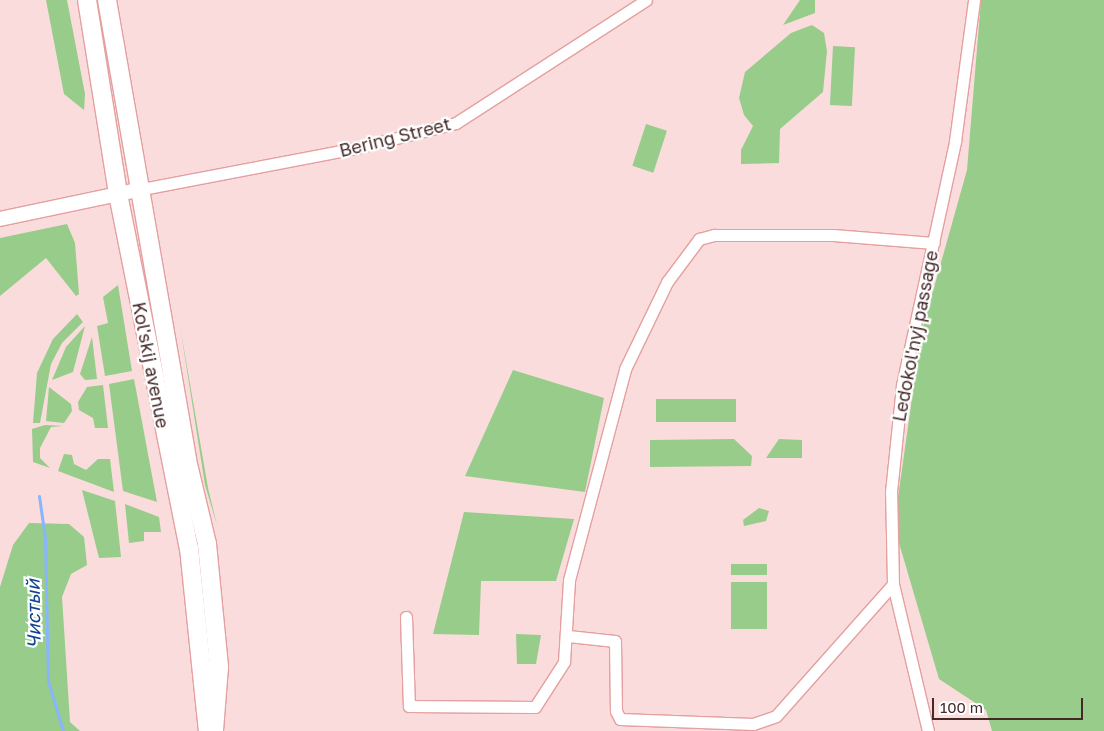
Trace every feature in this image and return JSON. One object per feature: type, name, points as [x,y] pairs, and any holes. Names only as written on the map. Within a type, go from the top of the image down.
[{"type":"main road","name":"Kol'skij avenue","points":[[87,0],[118,194],[210,667],[208,731]]},
{"type":"main road","name":"Kol'skij avenue","points":[[107,0],[142,189],[187,460],[207,544],[210,667],[214,731]]},
{"type":"street","name":"Bering Street","points":[[142,189],[358,148],[456,123],[646,0]]},
{"type":"street","name":"Ledokol'nyj passage","points":[[928,731],[893,584],[895,440],[902,385],[934,243],[970,58],[974,0]]},
{"type":"street","points":[[0,219],[142,189]]},
{"type":"street","points":[[406,617],[409,706],[535,707],[564,662],[568,636],[569,580],[625,369],[667,282],[699,239],[714,235],[833,235],[934,243]]},
{"type":"street","points":[[568,636],[615,641],[616,711],[620,719],[752,724],[776,716],[893,584]]},
{"type":"green space","points":[[46,0],[67,0],[85,94],[84,110],[64,94]]},
{"type":"green space","points":[[800,0],[815,0],[815,13],[783,25]]},
{"type":"green space","points":[[981,0],[1104,0],[1104,731],[992,731],[986,710],[939,679],[894,526],[921,334],[967,170]]},
{"type":"green space","points":[[812,25],[824,33],[827,51],[823,92],[780,129],[779,163],[741,164],[741,150],[753,126],[744,115],[739,98],[745,72],[791,33]]},
{"type":"green space","points":[[833,46],[855,47],[852,106],[830,105]]},
{"type":"green space","points":[[646,124],[667,131],[653,173],[632,166]]},
{"type":"green space","points":[[67,224],[75,243],[79,294],[76,296],[46,258],[0,296],[0,238]]},
{"type":"green space","points":[[118,285],[132,371],[105,376],[97,326],[108,323],[103,297]]},
{"type":"green space","points":[[77,314],[83,322],[62,343],[51,364],[40,423],[33,423],[37,373],[53,339]]},
{"type":"green space","points":[[85,326],[73,372],[52,380],[66,347]]},
{"type":"green space","points":[[180,326],[208,488],[217,525],[205,485]]},
{"type":"green space","points":[[92,337],[97,379],[85,380],[80,374]]},
{"type":"green space","points":[[513,370],[604,398],[585,492],[465,476]]},
{"type":"green space","points":[[134,379],[157,502],[123,491],[109,384]]},
{"type":"green space","points":[[103,385],[108,428],[95,428],[93,418],[79,410],[78,402],[87,387]]},
{"type":"green space","points":[[49,387],[71,404],[72,411],[64,423],[46,421]]},
{"type":"green space","points":[[656,399],[736,399],[736,422],[656,422]]},
{"type":"green space","points":[[45,425],[63,426],[51,427],[40,448],[40,458],[50,468],[33,462],[32,429]]},
{"type":"green space","points":[[734,439],[752,456],[751,466],[650,467],[650,440]]},
{"type":"green space","points":[[779,439],[802,440],[802,458],[766,458]]},
{"type":"green space","points":[[64,454],[72,455],[74,464],[86,470],[98,459],[110,459],[114,492],[58,471]]},
{"type":"green space","points":[[82,490],[115,501],[121,557],[99,558]]},
{"type":"green space","points":[[125,504],[159,517],[161,532],[144,532],[144,541],[129,543]]},
{"type":"green space","points":[[759,508],[769,511],[766,521],[744,526],[743,520]]},
{"type":"green space","points":[[464,512],[574,519],[556,581],[481,581],[479,635],[433,634]]},
{"type":"green space","points":[[29,523],[69,524],[84,537],[87,565],[71,574],[62,597],[70,722],[80,731],[0,731],[0,587],[13,545]]},
{"type":"green space","points":[[731,564],[767,564],[767,575],[731,575]]},
{"type":"green space","points":[[731,582],[767,582],[767,629],[731,629]]},
{"type":"green space","points":[[516,634],[541,635],[536,664],[517,664]]},
{"type":"waterway","name":"Чистый","points":[[39,496],[45,538],[48,681],[63,731]]}]
